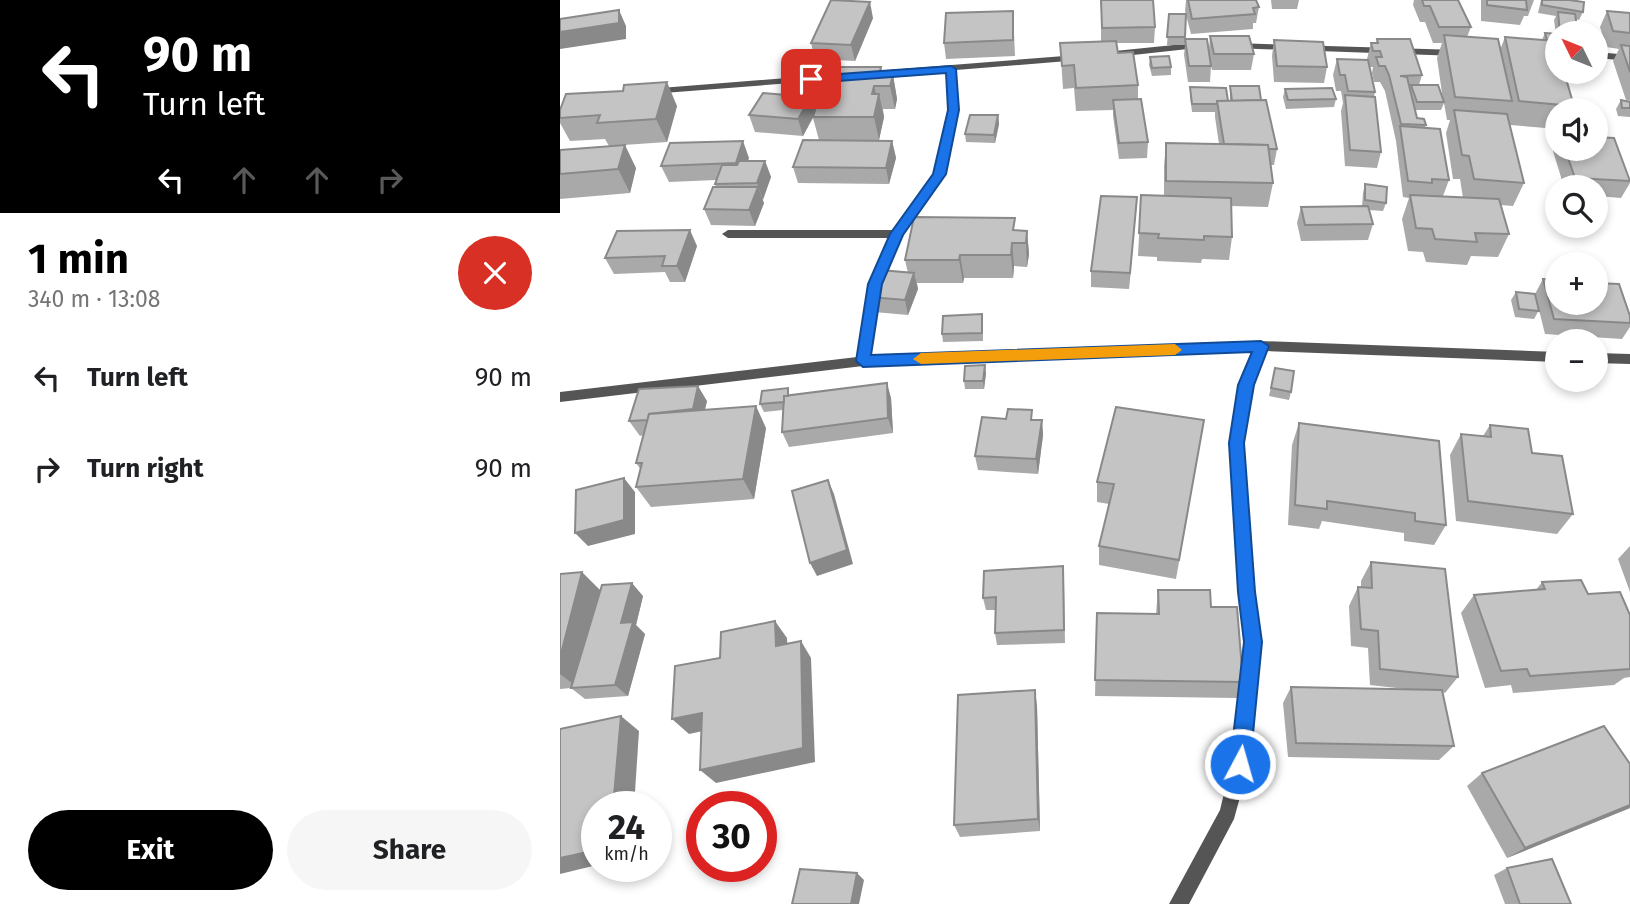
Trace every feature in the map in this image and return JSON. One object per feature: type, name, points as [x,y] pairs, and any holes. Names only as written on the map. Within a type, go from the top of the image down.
[{"type":"street","points":[[1103,55],[1206,45],[1464,53]]},
{"type":"street","points":[[1608,56],[1630,58]]},
{"type":"street","points":[[644,91],[1089,57]]},
{"type":"street","points":[[863,361],[875,284],[897,234],[939,174],[953,110],[951,69]]},
{"type":"street","points":[[727,234],[897,234]]},
{"type":"street","points":[[1179,904],[1228,813],[1240,764],[1253,642],[1237,443],[1246,385],[1261,346]]},
{"type":"street","points":[[560,397],[863,361],[1261,346],[1545,357]]},
{"type":"street","points":[[1608,358],[1630,359]]},
{"type":"building","points":[[831,0],[870,2],[851,45],[811,43]]},
{"type":"building","points":[[1101,0],[1153,0],[1155,27],[1102,28]]},
{"type":"building","points":[[1188,0],[1256,0],[1259,7],[1253,8],[1255,14],[1192,19]]},
{"type":"building","points":[[1422,0],[1458,0],[1471,27],[1439,27],[1430,6],[1424,6]]},
{"type":"building","points":[[1487,0],[1526,0],[1527,10],[1487,5]]},
{"type":"building","points":[[1542,0],[1584,2],[1583,12],[1542,5]]},
{"type":"building","points":[[619,10],[619,23],[560,32],[560,19]]},
{"type":"building","points":[[1013,11],[1013,40],[944,43],[946,13]]},
{"type":"building","points":[[1607,11],[1630,13],[1630,33],[1613,31]]},
{"type":"building","points":[[1558,12],[1575,14],[1576,21],[1559,21]]},
{"type":"building","points":[[1169,14],[1186,14],[1185,37],[1167,37]]},
{"type":"building","points":[[1444,35],[1498,39],[1512,101],[1455,97]]},
{"type":"building","points":[[1210,36],[1249,36],[1254,54],[1214,54]]},
{"type":"building","points":[[1505,37],[1545,40],[1545,84],[1568,84],[1572,98],[1545,98],[1545,103],[1519,101]]},
{"type":"building","points":[[1185,39],[1207,39],[1211,66],[1189,66]]},
{"type":"building","points":[[1377,39],[1410,39],[1422,75],[1400,76],[1407,77],[1417,118],[1424,119],[1426,125],[1401,124],[1389,75],[1385,66],[1379,66],[1376,57],[1382,57],[1380,51],[1373,51],[1371,43],[1378,43]]},
{"type":"building","points":[[1274,40],[1323,42],[1327,67],[1277,66]]},
{"type":"building","points":[[1116,41],[1118,53],[1133,52],[1138,85],[1076,88],[1074,65],[1062,66],[1060,43]]},
{"type":"building","points":[[1621,45],[1630,46],[1630,72]]},
{"type":"building","points":[[1169,56],[1171,67],[1152,68],[1150,57]]},
{"type":"building","points":[[1337,59],[1368,60],[1375,92],[1348,91],[1345,75],[1340,75]]},
{"type":"building","points":[[837,67],[881,67],[879,75],[893,75],[890,86],[874,86],[872,94],[879,94],[874,117],[813,117],[821,89],[831,89]]},
{"type":"building","points":[[667,82],[656,119],[597,123],[600,115],[560,118],[566,94],[623,91],[624,85]]},
{"type":"building","points":[[1411,85],[1438,85],[1444,102],[1417,102]]},
{"type":"building","points":[[1230,86],[1259,86],[1261,100],[1232,101]]},
{"type":"building","points":[[1190,87],[1226,88],[1228,101],[1192,104]]},
{"type":"building","points":[[1332,88],[1336,99],[1288,100],[1285,89]]},
{"type":"building","points":[[763,93],[811,97],[798,119],[749,115]]},
{"type":"building","points":[[1345,95],[1375,97],[1381,152],[1350,150]]},
{"type":"building","points":[[1141,99],[1148,142],[1119,143],[1113,100]]},
{"type":"building","points":[[1266,100],[1277,149],[1268,149],[1268,145],[1224,144],[1217,101]]},
{"type":"building","points":[[1621,100],[1630,102],[1630,108],[1622,108]]},
{"type":"building","points":[[1454,110],[1507,114],[1524,183],[1474,179],[1469,156],[1462,155]]},
{"type":"building","points":[[970,115],[998,115],[994,135],[965,134]]},
{"type":"building","points":[[1400,126],[1440,129],[1449,180],[1432,179],[1432,183],[1408,181]]},
{"type":"building","points":[[1608,138],[1614,138],[1630,181],[1608,180],[1608,175],[1574,175],[1569,161],[1608,161]]},
{"type":"building","points":[[803,140],[892,141],[886,168],[793,167]]},
{"type":"building","points":[[743,141],[736,163],[661,166],[670,143]]},
{"type":"building","points":[[1166,143],[1268,145],[1273,183],[1166,181]]},
{"type":"building","points":[[625,145],[618,169],[560,174],[560,150]]},
{"type":"building","points":[[739,161],[765,161],[757,183],[715,184],[722,165],[737,165]]},
{"type":"building","points":[[1365,184],[1387,187],[1386,203],[1365,200]]},
{"type":"building","points":[[713,187],[758,187],[749,210],[704,209]]},
{"type":"building","points":[[1141,195],[1231,198],[1232,237],[1204,236],[1204,240],[1158,238],[1159,234],[1139,233]]},
{"type":"building","points":[[1410,195],[1499,199],[1509,234],[1475,233],[1477,242],[1435,239],[1432,229],[1416,228]]},
{"type":"building","points":[[1101,196],[1137,197],[1130,273],[1091,271]]},
{"type":"building","points":[[1368,206],[1373,224],[1305,225],[1301,207]]},
{"type":"building","points":[[914,217],[1015,218],[1013,230],[1027,231],[1026,243],[1012,243],[1011,255],[960,255],[959,260],[905,260]]},
{"type":"building","points":[[690,230],[677,266],[662,266],[665,256],[605,258],[617,231]]},
{"type":"building","points":[[880,270],[914,273],[905,300],[870,297]]},
{"type":"building","points":[[1608,284],[1619,284],[1630,323],[1554,319],[1553,315],[1608,315]]},
{"type":"building","points":[[1516,292],[1535,294],[1539,311],[1519,309]]},
{"type":"building","points":[[982,314],[982,333],[942,334],[943,316]]},
{"type":"building","points":[[985,365],[983,381],[964,381],[965,366]]},
{"type":"building","points":[[1275,368],[1294,371],[1291,392],[1271,388]]},
{"type":"building","points":[[887,383],[888,418],[782,432],[784,396]]},
{"type":"building","points":[[698,386],[693,409],[649,414],[648,420],[629,421],[639,389]]},
{"type":"building","points":[[788,388],[788,396],[784,396],[784,402],[760,404],[762,391]]},
{"type":"building","points":[[756,406],[743,479],[636,487],[642,463],[636,463],[649,414]]},
{"type":"building","points":[[1116,407],[1204,420],[1179,560],[1099,546],[1114,484],[1097,482]]},
{"type":"building","points":[[1008,409],[1032,410],[1031,420],[1042,420],[1036,459],[975,456],[982,417],[1006,419]]},
{"type":"building","points":[[1299,423],[1439,441],[1446,525],[1415,521],[1415,513],[1327,501],[1327,509],[1295,505]]},
{"type":"building","points":[[1490,425],[1528,429],[1532,453],[1562,456],[1573,514],[1468,501],[1461,434],[1491,437]]},
{"type":"building","points":[[624,478],[624,520],[575,533],[576,490]]},
{"type":"building","points":[[828,480],[847,550],[810,563],[792,491]]},
{"type":"building","points":[[1371,562],[1445,569],[1458,677],[1380,669],[1378,631],[1361,629],[1358,587],[1372,588]]},
{"type":"building","points":[[1063,566],[1064,630],[995,633],[996,597],[983,598],[984,571]]},
{"type":"building","points":[[582,572],[560,658],[560,574]]},
{"type":"building","points":[[1581,580],[1588,594],[1620,592],[1630,615],[1630,669],[1530,676],[1527,669],[1501,671],[1474,595],[1545,589],[1542,582]]},
{"type":"building","points":[[632,583],[621,623],[633,622],[615,685],[571,688],[602,585]]},
{"type":"building","points":[[1158,590],[1210,590],[1211,607],[1237,607],[1243,682],[1095,680],[1097,613],[1159,614]]},
{"type":"building","points":[[775,621],[776,646],[801,641],[803,748],[700,770],[702,713],[672,719],[675,666],[720,658],[721,632]]},
{"type":"building","points":[[1291,687],[1442,690],[1454,746],[1296,743]]},
{"type":"building","points":[[1035,690],[1038,819],[954,825],[958,695]]},
{"type":"building","points":[[621,716],[614,791],[581,791],[581,853],[560,858],[560,729]]},
{"type":"building","points":[[1604,726],[1630,764],[1630,805],[1525,848],[1482,773]]},
{"type":"building","points":[[1552,859],[1571,904],[1520,904],[1507,868]]},
{"type":"building","points":[[800,869],[857,873],[851,904],[792,904]]},
{"type":"slow traffic","points":[[921,359],[1175,350]]},
{"type":"route","points":[[811,79],[951,69],[953,110],[939,174],[897,234],[875,284],[863,361],[1261,346],[1246,385],[1237,443],[1253,642],[1240,764]]}]
